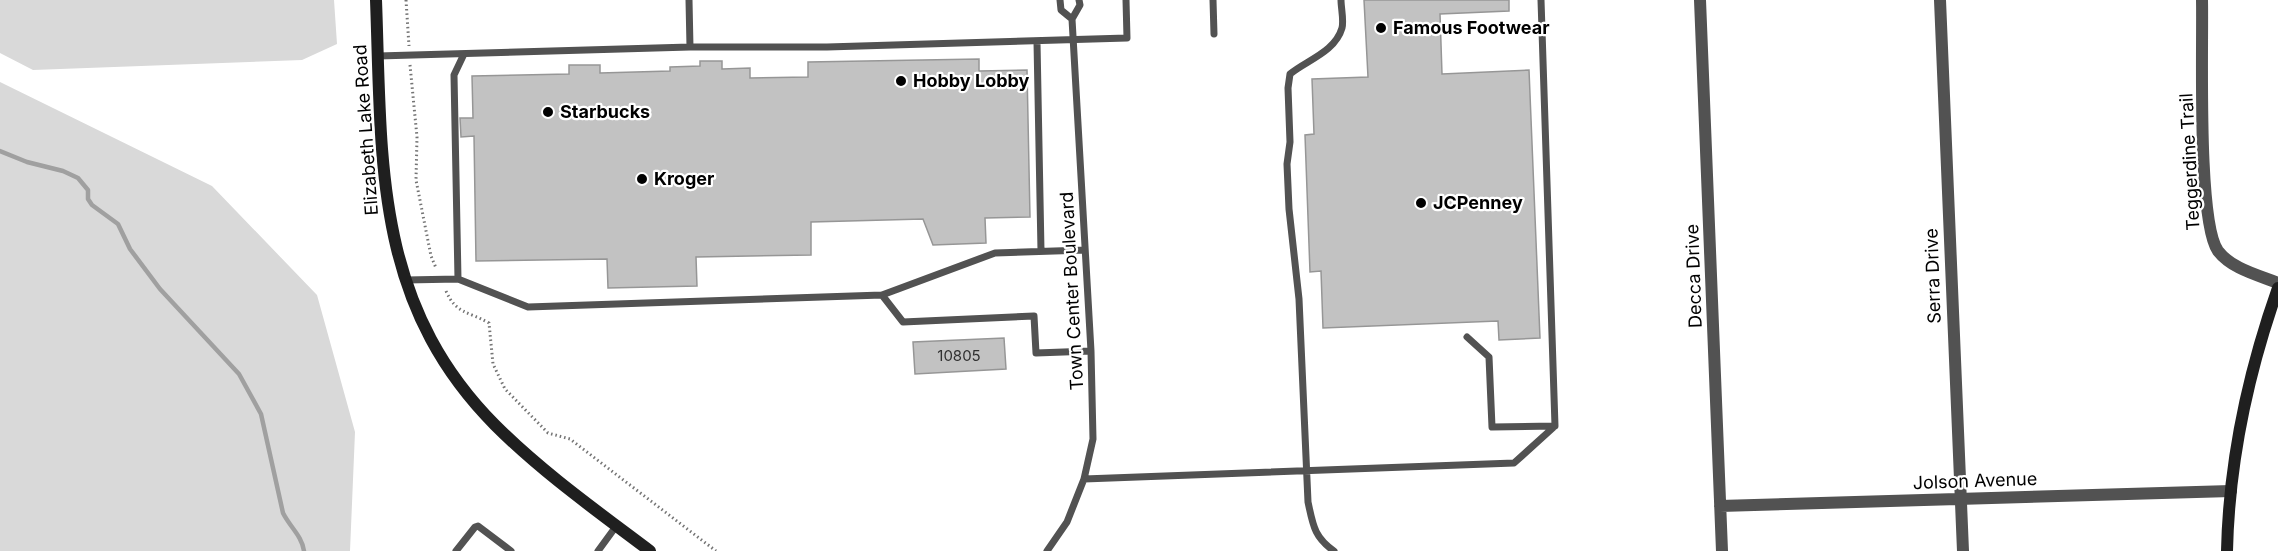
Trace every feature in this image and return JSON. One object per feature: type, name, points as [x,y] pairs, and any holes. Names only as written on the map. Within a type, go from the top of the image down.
[{"type":"street","name":"Elizabeth Lake Road","points":[[376,0],[385,187],[390,221],[404,280],[430,337],[452,372],[475,402],[527,455],[650,551]]},
{"type":"street","name":"Decca Drive","points":[[1700,0],[1722,551]]},
{"type":"street","name":"Serra Drive","points":[[1940,0],[1963,551]]},
{"type":"street","name":"Teggerdine Trail","points":[[2202,0],[2205,171],[2211,236],[2216,247],[2227,260],[2241,269],[2278,283]]},
{"type":"street","points":[[2227,551],[2230,492],[2245,397],[2278,288]]},
{"type":"street","name":"Jolson Avenue","points":[[1720,506],[2230,492]]},
{"type":"lane","points":[[689,0],[690,47]]},
{"type":"lane","name":"Town Center Boulevard","points":[[1060,0],[1061,10],[1072,19]]},
{"type":"lane","name":"Town Center Boulevard","points":[[1047,551],[1067,522],[1084,479],[1094,439],[1072,19],[1080,5],[1079,0]]},
{"type":"lane","points":[[378,56],[690,47],[827,47],[1037,42],[1127,38],[1125,0]]},
{"type":"lane","points":[[1213,0],[1214,34]]},
{"type":"lane","points":[[1334,551],[1322,543],[1313,527],[1306,471],[1299,299],[1289,209],[1287,164],[1290,142],[1288,88],[1290,74],[1302,63],[1320,55],[1333,44],[1342,28],[1341,0]]},
{"type":"lane","points":[[1084,479],[1514,463],[1555,426],[1541,0]]},
{"type":"lane","points":[[1037,42],[1041,251]]},
{"type":"lane","points":[[458,279],[454,75],[464,54]]},
{"type":"lane","points":[[404,280],[458,279],[528,307],[882,295],[995,253],[1085,250]]},
{"type":"lane","points":[[882,295],[903,322],[1034,316],[1036,353],[1091,351]]},
{"type":"lane","points":[[1467,337],[1489,357],[1492,428],[1555,426]]},
{"type":"lane","points":[[598,551],[617,525]]},
{"type":"lane","points":[[457,551],[475,526],[511,551]]},
{"type":"shaded area","points":[[0,0],[334,0],[337,44],[302,60],[33,70],[0,53]]},
{"type":"shaded area","points":[[0,82],[212,186],[317,295],[355,432],[350,551],[0,551]]},
{"type":"building","name":"JCPenney","points":[[1364,0],[1509,0],[1509,11],[1440,14],[1442,74],[1529,70],[1540,338],[1499,340],[1498,321],[1323,328],[1321,271],[1310,272],[1305,135],[1314,134],[1312,79],[1368,77]]},
{"type":"building","name":"Kroger","points":[[979,59],[979,71],[1027,70],[1030,217],[985,218],[986,243],[933,245],[923,219],[811,222],[811,255],[696,257],[697,286],[608,288],[607,259],[476,261],[474,136],[461,137],[460,118],[473,118],[472,76],[569,74],[569,65],[600,65],[600,73],[670,71],[670,67],[700,66],[700,61],[722,61],[722,69],[750,68],[750,78],[808,77],[808,62]]},
{"type":"building","points":[[1004,338],[1006,369],[915,374],[913,342]]},
{"type":"waterway","points":[[0,151],[78,178],[88,190],[88,199],[92,205],[118,224],[130,249],[160,289],[239,374],[261,414],[283,513],[298,536],[304,551]]},
{"type":"place","name":"Famous Footwear","points":[[1381,28]]},
{"type":"place","name":"Hobby Lobby","points":[[901,81]]},
{"type":"place","name":"Starbucks","points":[[548,112]]},
{"type":"place","name":"Kroger","points":[[642,179]]},
{"type":"place","name":"JCPenney","points":[[1421,203]]}]
